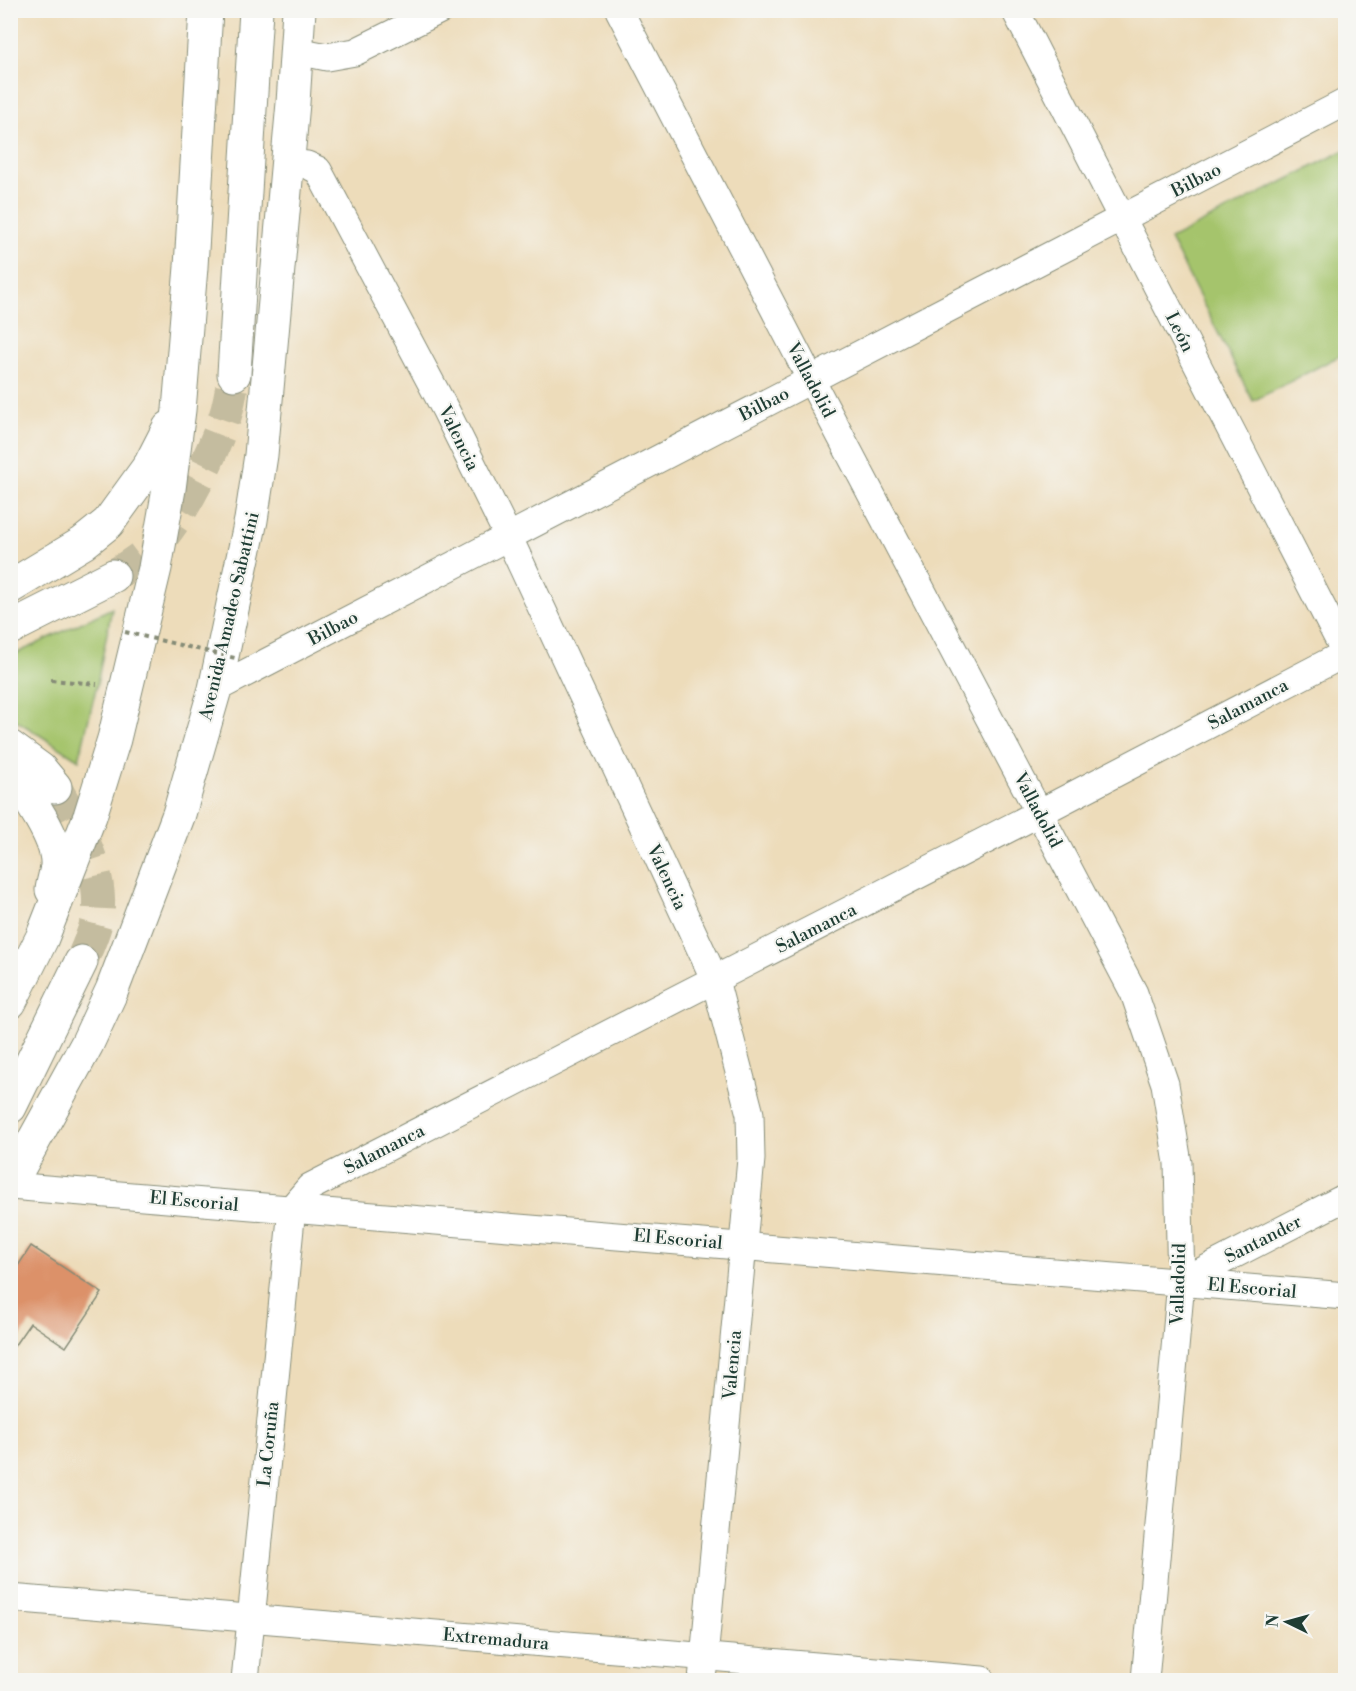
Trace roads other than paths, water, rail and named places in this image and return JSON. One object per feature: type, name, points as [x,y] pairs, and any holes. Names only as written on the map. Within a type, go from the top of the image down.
[{"type":"main road","points":[[10,1002],[42,938],[90,816],[114,739],[155,568],[169,489],[178,410],[191,267],[206,10]]},
{"type":"main road","points":[[234,374],[256,10]]},
{"type":"main road","name":"Avenida Amadeo Sabattini","points":[[10,1185],[87,1044],[112,990],[179,814],[215,689],[251,520],[261,455],[288,163],[299,10]]},
{"type":"main road","points":[[10,587],[83,543],[108,523],[150,465],[178,410]]},
{"type":"main road","points":[[10,628],[113,576]]},
{"type":"main road","points":[[10,747],[40,769],[55,787]]},
{"type":"main road","points":[[10,776],[19,785],[53,840],[57,865],[42,938]]},
{"type":"main road","points":[[10,1107],[51,1028],[81,962]]},
{"type":"street","points":[[297,51],[327,57],[355,52],[440,10]]},
{"type":"street","name":"Valladolid","points":[[620,10],[811,380],[1134,993],[1165,1084],[1178,1163],[1180,1282],[1145,1680]]},
{"type":"street","name":"León","points":[[1015,10],[1345,653]]},
{"type":"street","name":"Bilbao","points":[[215,689],[1346,102]]},
{"type":"street","name":"Valencia","points":[[288,163],[307,165],[318,170],[446,411],[508,536],[715,980],[750,1114],[751,1159],[704,1669]]},
{"type":"street","name":"Salamanca","points":[[292,1208],[310,1187],[1039,813],[1345,653]]},
{"type":"street","name":"El Escorial","points":[[10,1185],[1346,1296]]},
{"type":"street","name":"Santander","points":[[1180,1282],[1346,1197]]},
{"type":"street","name":"La Coruña","points":[[245,1680],[292,1208]]},
{"type":"street","name":"Extremadura","points":[[10,1598],[250,1619],[704,1669],[982,1680]]},
{"type":"tunnel","points":[[113,576],[154,546],[186,501],[207,462],[222,425],[234,374]]},
{"type":"tunnel","points":[[55,787],[86,848],[96,880],[98,914],[81,962]]}]
